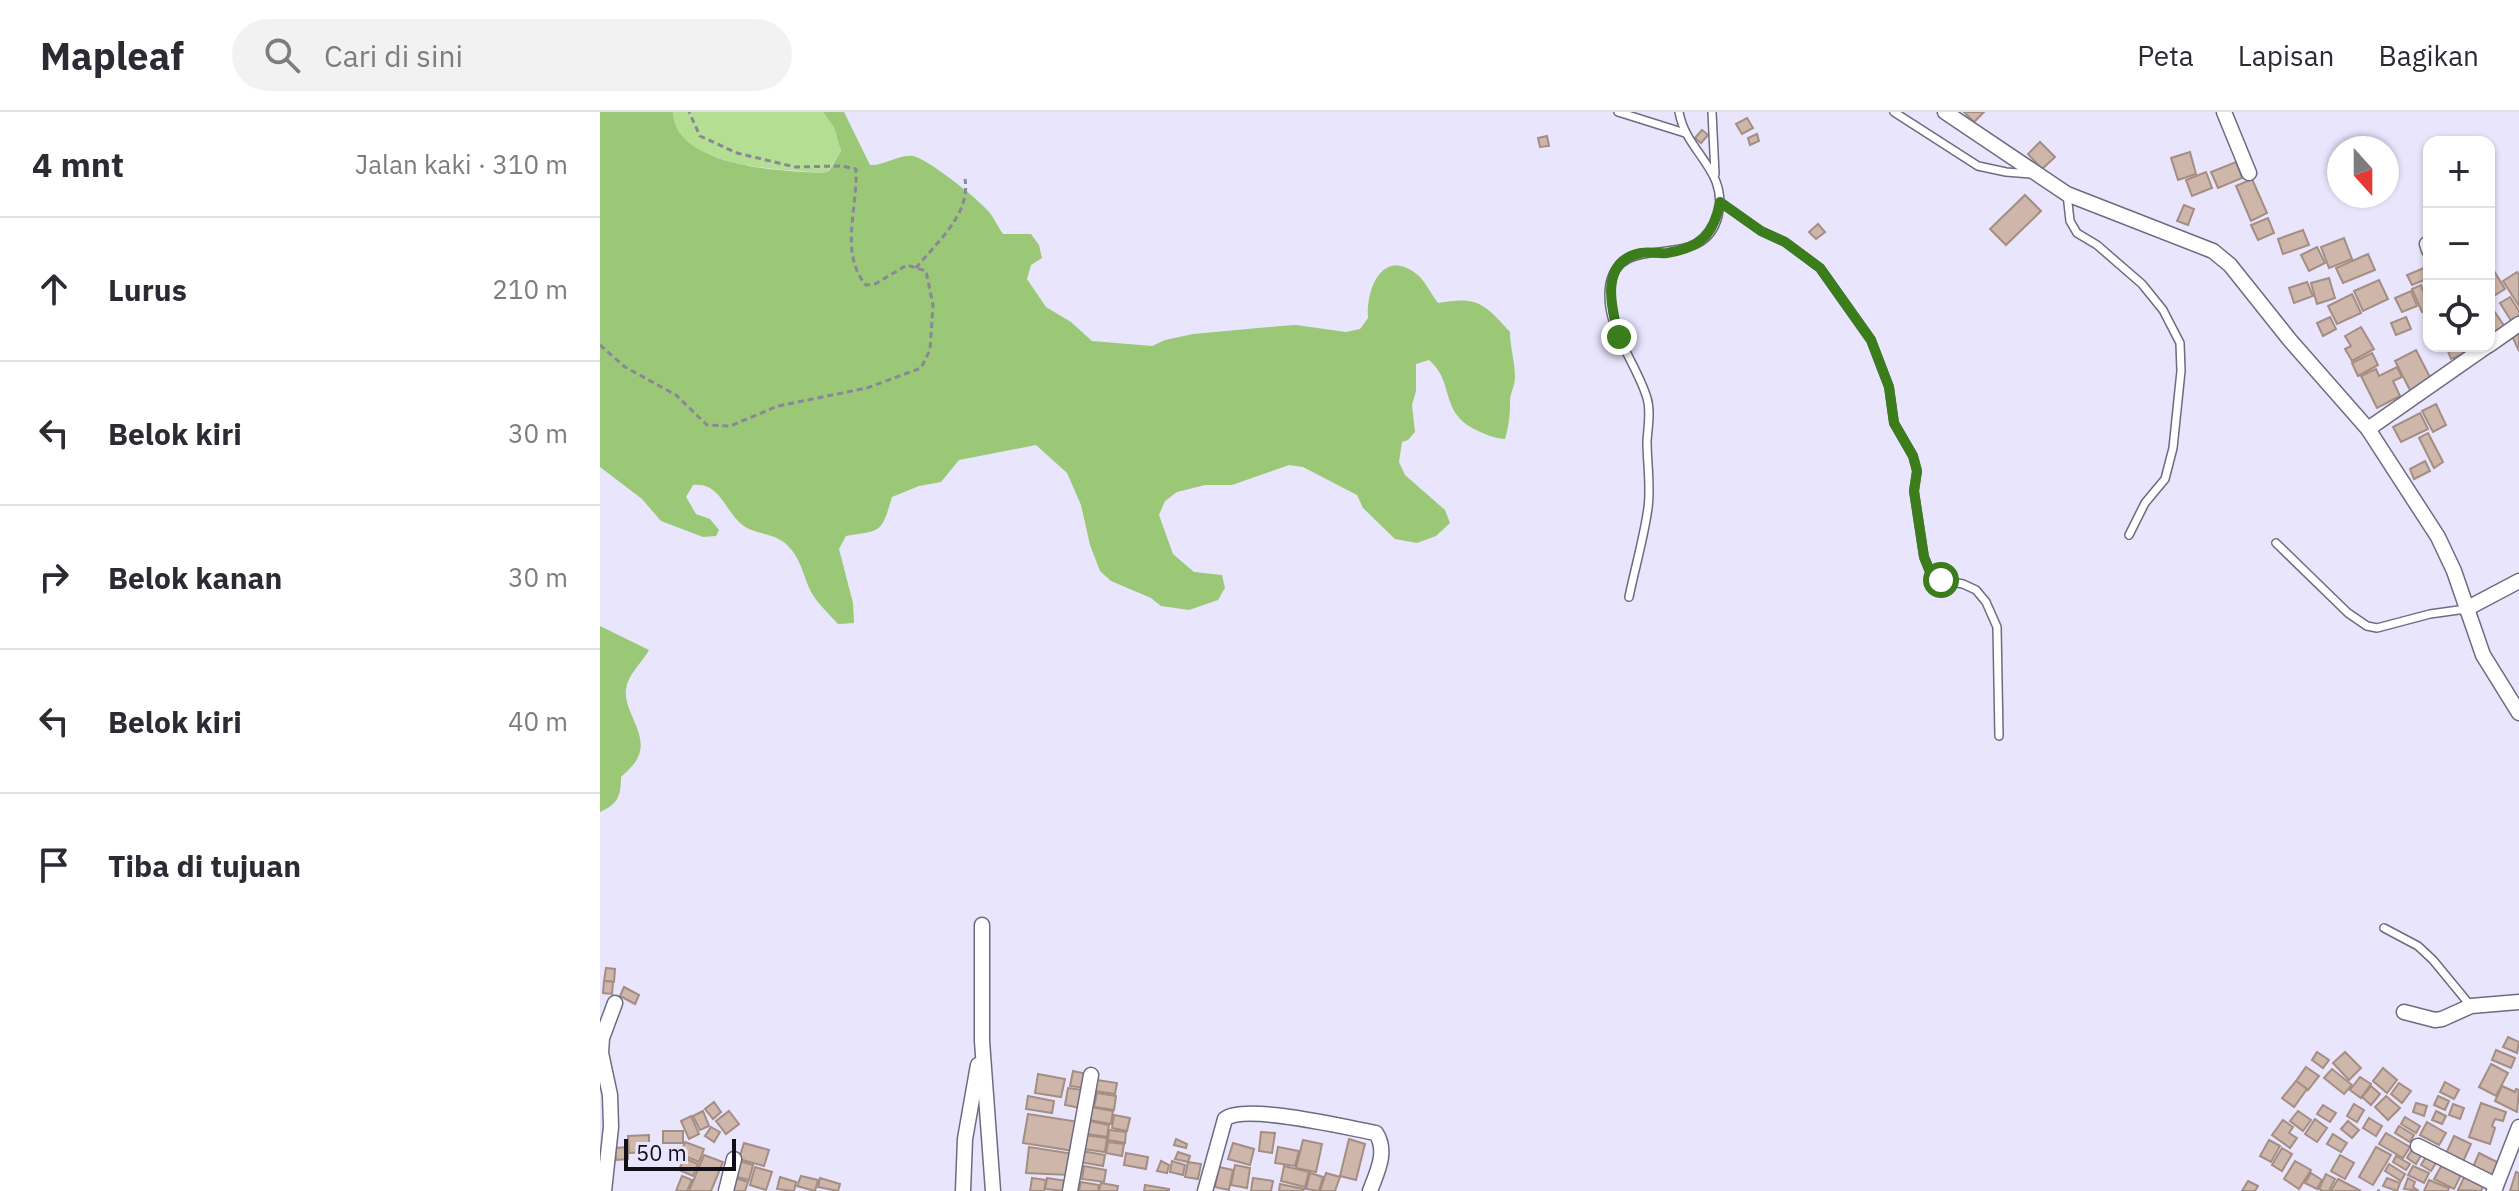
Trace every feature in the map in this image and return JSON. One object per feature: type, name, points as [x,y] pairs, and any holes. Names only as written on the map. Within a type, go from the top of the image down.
[{"type":"street","points":[[1945,112],[2067,194],[2213,251],[2230,265],[2289,339],[2368,429],[2438,537],[2454,571],[2483,655],[2519,713]]},
{"type":"street","points":[[2224,112],[2249,173]]},
{"type":"street","points":[[2495,341],[2519,324]]},
{"type":"street","points":[[2368,429],[2467,352]]},
{"type":"street","points":[[2466,609],[2519,581]]},
{"type":"street","points":[[982,925],[982,1041],[993,1191]]},
{"type":"street","points":[[2404,1012],[2435,1020],[2471,1006],[2519,1002]]},
{"type":"street","points":[[604,1191],[611,1127],[610,1095],[601,1053],[602,1038],[615,1003]]},
{"type":"street","points":[[963,1191],[965,1139],[982,1041]]},
{"type":"street","points":[[1070,1191],[1091,1075]]},
{"type":"street","points":[[1205,1191],[1225,1119],[1231,1115],[1257,1114],[1279,1115],[1376,1133],[1382,1142],[1383,1152],[1370,1191]]},
{"type":"street","points":[[2418,1146],[2495,1188],[2519,1127]]},
{"type":"street","points":[[726,1191],[734,1159]]},
{"type":"lane","points":[[1618,112],[1685,133]]},
{"type":"lane","points":[[1679,112],[1685,133],[1715,175]]},
{"type":"lane","points":[[1629,597],[1648,506],[1648,400],[1619,337],[1610,304],[1610,282],[1623,260],[1642,252],[1665,253],[1690,247],[1708,235],[1717,220],[1720,202],[1715,175],[1712,112]]},
{"type":"lane","points":[[1894,112],[1978,166],[2037,174]]},
{"type":"lane","points":[[2067,194],[2070,221],[2077,233],[2097,245],[2142,284],[2163,310],[2180,343],[2181,371],[2165,479],[2145,503],[2129,535]]},
{"type":"lane","points":[[1720,202],[1761,231],[1785,242],[1820,268],[1871,340],[1889,387],[1894,423],[1913,456],[1917,471],[1914,491],[1924,557],[1931,574],[1976,590],[1986,602],[1997,627],[1999,736]]},
{"type":"lane","points":[[2276,543],[2348,613],[2367,626],[2377,628],[2430,614],[2466,609]]},
{"type":"lane","points":[[2384,928],[2418,946],[2471,1006]]},
{"type":"path","points":[[600,345],[625,367],[676,395],[707,425],[730,426],[778,406],[867,388],[921,368],[930,350],[933,305],[926,271],[907,265],[875,284],[866,285],[859,277],[854,264],[852,220],[857,187],[856,169],[841,166],[795,167],[737,153],[700,136],[689,112]]},
{"type":"path","points":[[916,268],[957,218],[967,191],[965,179]]},
{"type":"green space","points":[[600,112],[673,112],[678,130],[691,144],[710,155],[757,167],[822,173],[829,171],[841,151],[834,127],[823,112],[844,112],[870,165],[907,156],[920,159],[976,199],[990,213],[1003,234],[1031,234],[1039,245],[1042,258],[1031,265],[1027,279],[1046,307],[1071,322],[1092,341],[1152,346],[1193,334],[1281,326],[1346,332],[1360,329],[1368,318],[1370,297],[1378,277],[1392,266],[1402,266],[1421,278],[1438,303],[1462,300],[1479,304],[1510,332],[1515,377],[1505,439],[1485,434],[1463,422],[1451,405],[1442,378],[1429,360],[1416,364],[1416,391],[1412,405],[1415,432],[1402,442],[1399,462],[1405,475],[1445,510],[1450,523],[1436,536],[1417,543],[1395,539],[1363,508],[1357,495],[1303,467],[1289,465],[1232,485],[1205,485],[1177,492],[1165,501],[1159,515],[1173,554],[1194,572],[1222,575],[1225,588],[1218,600],[1189,610],[1161,606],[1151,598],[1111,581],[1100,571],[1090,545],[1081,505],[1067,473],[1036,445],[959,460],[941,482],[919,486],[892,497],[878,528],[846,536],[839,549],[853,603],[854,623],[838,624],[813,594],[788,546],[739,522],[709,487],[693,485],[686,497],[696,514],[710,519],[719,530],[716,536],[703,537],[661,521],[642,499],[600,467]]},
{"type":"green space","points":[[673,112],[823,112],[834,126],[841,151],[828,171],[822,173],[733,162],[692,145],[679,131]]},
{"type":"green space","points":[[600,626],[649,650],[632,673],[626,689],[641,748],[633,765],[621,777],[617,799],[600,812]]},
{"type":"building","points":[[1964,112],[1984,112],[1974,122]]},
{"type":"building","points":[[1747,118],[1753,128],[1742,134],[1736,124]]},
{"type":"building","points":[[1702,130],[1708,135],[1701,143],[1695,138]]},
{"type":"building","points":[[1757,134],[1759,141],[1750,145],[1748,138]]},
{"type":"building","points":[[1547,136],[1549,146],[1540,147],[1538,138]]},
{"type":"building","points":[[2040,142],[2055,157],[2042,169],[2028,154]]},
{"type":"building","points":[[2190,152],[2196,174],[2178,180],[2171,158]]},
{"type":"building","points":[[2236,162],[2242,178],[2218,188],[2211,172]]},
{"type":"building","points":[[2206,172],[2212,188],[2192,196],[2186,180]]},
{"type":"building","points":[[2252,179],[2267,213],[2251,221],[2236,186]]},
{"type":"building","points":[[2025,195],[2041,211],[2006,245],[1990,229]]},
{"type":"building","points":[[2184,205],[2194,209],[2188,225],[2177,221]]},
{"type":"building","points":[[2268,218],[2274,233],[2258,240],[2251,225]]},
{"type":"building","points":[[1818,224],[1825,232],[1816,239],[1809,232]]},
{"type":"building","points":[[2303,230],[2309,245],[2283,254],[2278,239]]},
{"type":"building","points":[[2344,238],[2352,259],[2329,268],[2321,247]]},
{"type":"building","points":[[2317,247],[2325,263],[2309,271],[2301,255]]},
{"type":"building","points":[[2368,254],[2375,270],[2343,283],[2336,268]]},
{"type":"building","points":[[2423,268],[2423,280],[2412,285],[2407,275]]},
{"type":"building","points":[[2517,272],[2519,275],[2519,306],[2503,281]]},
{"type":"building","points":[[2495,273],[2505,289],[2495,295]]},
{"type":"building","points":[[2329,278],[2335,298],[2317,304],[2311,283]]},
{"type":"building","points":[[2379,280],[2388,299],[2363,311],[2354,291]]},
{"type":"building","points":[[2307,282],[2313,296],[2294,303],[2289,288]]},
{"type":"building","points":[[2421,285],[2423,312],[2422,312],[2412,289]]},
{"type":"building","points":[[2411,291],[2417,306],[2402,312],[2395,298]]},
{"type":"building","points":[[2352,294],[2361,313],[2337,324],[2328,306]]},
{"type":"building","points":[[2510,297],[2519,311],[2519,317],[2512,322],[2500,303]]},
{"type":"building","points":[[2495,312],[2505,327],[2495,333]]},
{"type":"building","points":[[2330,317],[2336,329],[2323,336],[2317,323]]},
{"type":"building","points":[[2406,317],[2411,329],[2396,335],[2391,323]]},
{"type":"building","points":[[2361,327],[2374,349],[2352,361],[2345,349],[2351,346],[2345,336]]},
{"type":"building","points":[[2519,332],[2519,351],[2512,336]]},
{"type":"building","points":[[2416,350],[2433,383],[2412,394],[2395,361]]},
{"type":"building","points":[[2448,352],[2462,352],[2463,354],[2451,359]]},
{"type":"building","points":[[2372,353],[2378,365],[2358,376],[2352,363]]},
{"type":"building","points":[[2397,367],[2402,377],[2393,381],[2400,396],[2377,408],[2361,376],[2376,369],[2379,376]]},
{"type":"building","points":[[2436,404],[2446,425],[2433,432],[2422,411]]},
{"type":"building","points":[[2420,413],[2428,429],[2401,442],[2393,427]]},
{"type":"building","points":[[2428,433],[2443,462],[2434,468],[2419,438]]},
{"type":"building","points":[[2425,461],[2430,471],[2414,479],[2410,469]]},
{"type":"building","points":[[606,968],[615,969],[614,982],[604,981]]},
{"type":"building","points":[[604,981],[613,982],[612,994],[603,993]]},
{"type":"building","points":[[624,987],[639,995],[635,1004],[620,996]]},
{"type":"building","points":[[2508,1037],[2519,1042],[2517,1053],[2503,1047]]},
{"type":"building","points":[[2496,1050],[2515,1058],[2511,1068],[2492,1060]]},
{"type":"building","points":[[2317,1052],[2329,1060],[2323,1068],[2312,1060]]},
{"type":"building","points":[[2345,1052],[2361,1068],[2349,1080],[2333,1063]]},
{"type":"building","points":[[2491,1064],[2508,1073],[2496,1096],[2479,1087]]},
{"type":"building","points":[[2306,1067],[2319,1076],[2308,1090],[2296,1081]]},
{"type":"building","points":[[2383,1068],[2397,1080],[2387,1093],[2373,1081]]},
{"type":"building","points":[[2332,1069],[2352,1085],[2344,1094],[2324,1078]]},
{"type":"building","points":[[1073,1071],[1087,1074],[1085,1088],[1070,1086]]},
{"type":"building","points":[[1038,1074],[1065,1079],[1061,1097],[1035,1093]]},
{"type":"building","points":[[2360,1077],[2371,1084],[2361,1098],[2350,1090]]},
{"type":"building","points":[[1097,1080],[1117,1083],[1115,1094],[1095,1091]]},
{"type":"building","points":[[2296,1081],[2307,1089],[2294,1107],[2282,1098]]},
{"type":"building","points":[[2445,1082],[2459,1090],[2454,1099],[2440,1092]]},
{"type":"building","points":[[2399,1083],[2411,1091],[2402,1103],[2391,1094]]},
{"type":"building","points":[[2371,1086],[2380,1094],[2371,1105],[2362,1097]]},
{"type":"building","points":[[2502,1086],[2515,1092],[2519,1090],[2517,1112],[2495,1101]]},
{"type":"building","points":[[1068,1088],[1084,1090],[1081,1108],[1065,1105]]},
{"type":"building","points":[[1097,1093],[1116,1096],[1114,1110],[1094,1107]]},
{"type":"building","points":[[1028,1096],[1054,1101],[1052,1113],[1026,1109]]},
{"type":"building","points":[[2386,1096],[2400,1108],[2388,1120],[2375,1107]]},
{"type":"building","points":[[2438,1096],[2449,1101],[2445,1110],[2434,1105]]},
{"type":"building","points":[[714,1102],[721,1112],[713,1119],[705,1109]]},
{"type":"building","points":[[2416,1103],[2427,1106],[2424,1116],[2413,1112]]},
{"type":"building","points":[[2481,1103],[2506,1112],[2503,1121],[2495,1119],[2490,1144],[2469,1137]]},
{"type":"building","points":[[2354,1104],[2364,1110],[2357,1122],[2347,1116]]},
{"type":"building","points":[[2453,1104],[2464,1108],[2460,1119],[2449,1115]]},
{"type":"building","points":[[2323,1105],[2336,1113],[2330,1122],[2317,1114]]},
{"type":"building","points":[[1091,1107],[1113,1111],[1111,1124],[1089,1120]]},
{"type":"building","points":[[703,1111],[709,1126],[700,1130],[693,1116]]},
{"type":"building","points":[[729,1111],[739,1124],[726,1134],[716,1121]]},
{"type":"building","points":[[2298,1111],[2311,1120],[2303,1131],[2290,1121]]},
{"type":"building","points":[[2436,1111],[2446,1116],[2442,1124],[2432,1120]]},
{"type":"building","points":[[1028,1114],[1079,1122],[1074,1151],[1023,1143]]},
{"type":"building","points":[[1114,1115],[1130,1118],[1127,1131],[1112,1128]]},
{"type":"building","points":[[691,1116],[699,1134],[689,1139],[681,1121]]},
{"type":"building","points":[[2405,1117],[2420,1126],[2416,1133],[2401,1124]]},
{"type":"building","points":[[2369,1118],[2382,1126],[2376,1136],[2363,1128]]},
{"type":"building","points":[[2315,1119],[2327,1128],[2317,1142],[2305,1134]]},
{"type":"building","points":[[2283,1120],[2293,1127],[2289,1133],[2297,1138],[2290,1148],[2272,1135]]},
{"type":"building","points":[[1089,1121],[1109,1125],[1107,1137],[1087,1134]]},
{"type":"building","points":[[2348,1121],[2359,1130],[2352,1138],[2341,1129]]},
{"type":"building","points":[[2427,1122],[2446,1133],[2439,1145],[2420,1135]]},
{"type":"building","points":[[2399,1126],[2414,1135],[2410,1142],[2395,1133]]},
{"type":"building","points":[[711,1127],[720,1132],[714,1142],[705,1136]]},
{"type":"building","points":[[1109,1130],[1126,1132],[1125,1143],[1108,1140]]},
{"type":"building","points":[[663,1131],[683,1131],[683,1143],[663,1143]]},
{"type":"building","points":[[1261,1132],[1275,1133],[1272,1153],[1259,1151]]},
{"type":"building","points":[[2386,1133],[2410,1147],[2403,1158],[2379,1144]]},
{"type":"building","points":[[2333,1134],[2347,1143],[2341,1152],[2327,1144]]},
{"type":"building","points":[[649,1135],[649,1152],[629,1153],[628,1136]]},
{"type":"building","points":[[1085,1135],[1107,1138],[1105,1152],[1083,1149]]},
{"type":"building","points":[[2454,1136],[2471,1144],[2462,1164],[2445,1156]]},
{"type":"building","points":[[1176,1139],[1187,1144],[1186,1148],[1174,1145]]},
{"type":"building","points":[[1349,1139],[1365,1144],[1356,1180],[1340,1176]]},
{"type":"building","points":[[1303,1140],[1322,1144],[1316,1172],[1296,1168]]},
{"type":"building","points":[[2269,1140],[2280,1146],[2271,1162],[2260,1156]]},
{"type":"building","points":[[685,1142],[704,1149],[699,1162],[680,1154]]},
{"type":"building","points":[[1108,1142],[1124,1144],[1122,1156],[1106,1153]]},
{"type":"building","points":[[744,1143],[769,1150],[764,1166],[739,1159]]},
{"type":"building","points":[[1233,1143],[1254,1149],[1250,1165],[1228,1159]]},
{"type":"building","points":[[2414,1146],[2423,1152],[2416,1164],[2407,1158]]},
{"type":"building","points":[[628,1147],[628,1159],[616,1160],[615,1148]]},
{"type":"building","points":[[1029,1147],[1074,1154],[1070,1175],[1026,1173]]},
{"type":"building","points":[[1278,1147],[1299,1151],[1295,1166],[1275,1163]]},
{"type":"building","points":[[2376,1147],[2391,1155],[2373,1185],[2359,1177]]},
{"type":"building","points":[[2282,1148],[2292,1154],[2282,1171],[2272,1165]]},
{"type":"building","points":[[1082,1151],[1105,1155],[1103,1166],[1080,1162]]},
{"type":"building","points":[[1178,1152],[1190,1156],[1188,1162],[1175,1159]]},
{"type":"building","points":[[2429,1152],[2439,1158],[2431,1171],[2421,1165]]},
{"type":"building","points":[[1126,1153],[1148,1157],[1146,1169],[1124,1165]]},
{"type":"building","points":[[2479,1153],[2499,1163],[2493,1177],[2473,1167]]},
{"type":"building","points":[[704,1155],[723,1162],[711,1191],[689,1191]]},
{"type":"building","points":[[2340,1155],[2354,1163],[2345,1179],[2331,1171]]},
{"type":"building","points":[[2396,1156],[2410,1164],[2406,1170],[2393,1162]]},
{"type":"building","points":[[684,1158],[698,1164],[693,1176],[679,1170]]},
{"type":"building","points":[[739,1161],[753,1165],[749,1180],[734,1176]]},
{"type":"building","points":[[1161,1161],[1169,1165],[1167,1173],[1157,1171]]},
{"type":"building","points":[[1172,1161],[1185,1165],[1183,1175],[1170,1172]]},
{"type":"building","points":[[2295,1161],[2311,1170],[2299,1189],[2284,1179]]},
{"type":"building","points":[[2444,1161],[2463,1171],[2454,1189],[2434,1179]]},
{"type":"building","points":[[1188,1162],[1201,1164],[1198,1179],[1185,1177]]},
{"type":"building","points":[[2389,1164],[2405,1174],[2401,1181],[2385,1171]]},
{"type":"building","points":[[1235,1165],[1250,1168],[1247,1188],[1231,1185]]},
{"type":"building","points":[[1084,1166],[1106,1170],[1104,1182],[1082,1179]]},
{"type":"building","points":[[1284,1166],[1309,1172],[1305,1187],[1281,1181]]},
{"type":"building","points":[[2413,1166],[2429,1173],[2424,1183],[2408,1175]]},
{"type":"building","points":[[755,1167],[772,1172],[766,1190],[750,1185]]},
{"type":"building","points":[[1219,1167],[1233,1170],[1229,1190],[1215,1187]]},
{"type":"building","points":[[2516,1172],[2519,1173],[2519,1191],[2510,1191]]},
{"type":"building","points":[[1310,1173],[1323,1177],[1319,1191],[1306,1189]]},
{"type":"building","points":[[1326,1173],[1340,1177],[1335,1191],[1320,1191]]},
{"type":"building","points":[[2311,1173],[2322,1180],[2317,1189],[2305,1183]]},
{"type":"building","points":[[2466,1173],[2485,1182],[2481,1191],[2458,1190]]},
{"type":"building","points":[[2326,1174],[2335,1179],[2329,1191],[2323,1191],[2319,1189]]},
{"type":"building","points":[[682,1176],[692,1180],[687,1191],[676,1191]]},
{"type":"building","points":[[801,1176],[818,1180],[815,1191],[797,1186]]},
{"type":"building","points":[[732,1177],[748,1182],[745,1191],[728,1191]]},
{"type":"building","points":[[780,1177],[796,1182],[794,1191],[777,1189]]},
{"type":"building","points":[[820,1178],[840,1184],[838,1191],[818,1187]]},
{"type":"building","points":[[1032,1178],[1046,1180],[1044,1191],[1030,1191]]},
{"type":"building","points":[[1047,1178],[1067,1181],[1066,1191],[1045,1189]]},
{"type":"building","points":[[1253,1178],[1273,1181],[1271,1191],[1251,1191]]},
{"type":"building","points":[[2387,1178],[2400,1183],[2397,1191],[2383,1186]]},
{"type":"building","points":[[2408,1178],[2415,1182],[2413,1187],[2419,1191],[2404,1189]]},
{"type":"building","points":[[2338,1179],[2361,1191],[2331,1191]]},
{"type":"building","points":[[2429,1180],[2449,1188],[2448,1191],[2424,1191]]},
{"type":"building","points":[[2248,1181],[2258,1186],[2255,1191],[2242,1191]]},
{"type":"building","points":[[1081,1182],[1099,1185],[1098,1191],[1079,1191]]},
{"type":"building","points":[[1101,1183],[1118,1186],[1117,1191],[1099,1191]]},
{"type":"building","points":[[1280,1184],[1304,1189],[1279,1191]]},
{"type":"building","points":[[1145,1185],[1169,1189],[1169,1191],[1144,1191]]},
{"type":"route","points":[[1619,337],[1610,304],[1610,282],[1623,260],[1642,252],[1665,253],[1690,247],[1708,235],[1717,220],[1720,202],[1761,231],[1785,242],[1820,268],[1871,340],[1889,387],[1894,423],[1913,456],[1917,471],[1914,491],[1924,557],[1931,574],[1941,580]]}]
